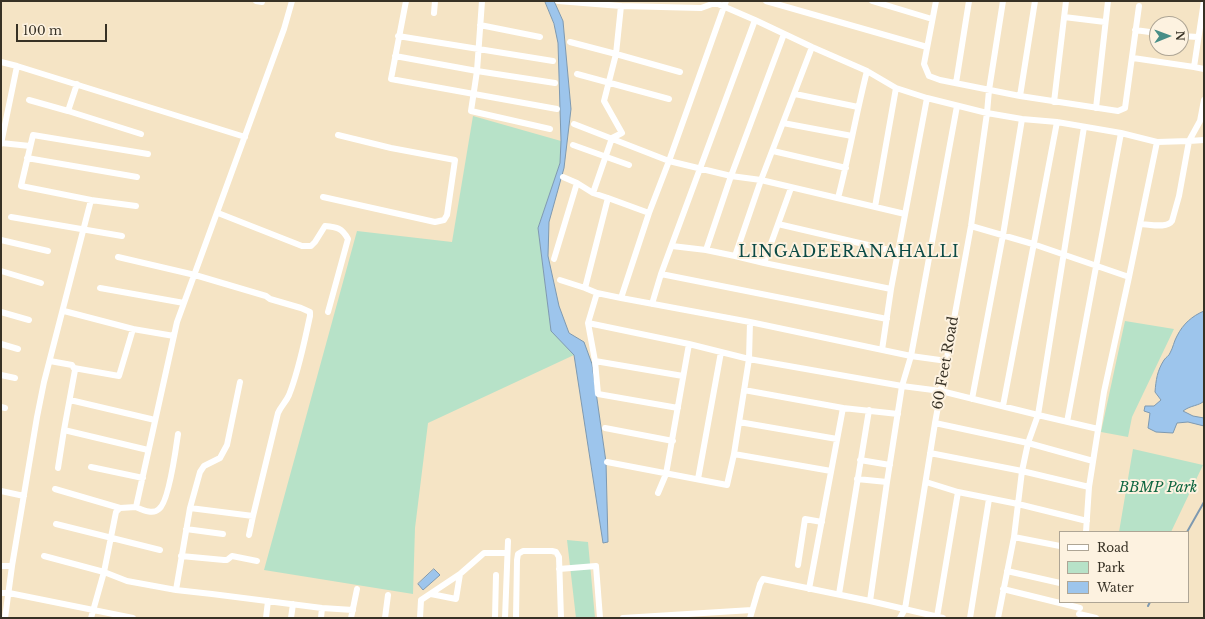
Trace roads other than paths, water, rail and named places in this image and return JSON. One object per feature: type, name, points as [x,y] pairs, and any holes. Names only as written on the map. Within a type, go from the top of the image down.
[{"type":"street","points":[[256,1],[262,1]]},
{"type":"street","points":[[136,507],[177,322],[284,29],[292,1]]},
{"type":"street","points":[[406,1],[398,36],[391,79],[556,109]]},
{"type":"street","points":[[434,13],[436,1]]},
{"type":"street","points":[[482,1],[477,71],[471,111],[550,129]]},
{"type":"street","points":[[558,1],[621,6],[701,8],[712,4],[725,4],[812,48],[867,72],[896,88],[927,98],[988,113],[1022,119],[1056,122],[1121,133],[1157,142],[1204,140]]},
{"type":"street","points":[[766,1],[927,47]]},
{"type":"street","points":[[872,1],[932,19]]},
{"type":"street","points":[[936,1],[924,64],[929,76],[1020,96],[1118,111],[1125,108],[1139,6]]},
{"type":"street","points":[[956,83],[969,1]]},
{"type":"street","name":"60 Feet Road","points":[[904,614],[935,423],[971,226],[988,113],[989,90],[1003,1]]},
{"type":"street","points":[[1020,96],[1035,1]]},
{"type":"street","points":[[1054,102],[1066,1]]},
{"type":"street","points":[[1096,108],[1108,1]]},
{"type":"street","points":[[1194,67],[1200,39],[1204,1]]},
{"type":"street","points":[[621,298],[649,213],[725,4]]},
{"type":"street","points":[[593,193],[612,138],[622,134],[604,101],[616,54],[621,6]]},
{"type":"street","points":[[1064,17],[1105,22]]},
{"type":"street","points":[[652,304],[661,274],[755,20]]},
{"type":"street","points":[[480,25],[540,37]]},
{"type":"street","points":[[1135,30],[1149,32]]},
{"type":"street","points":[[706,250],[730,176],[784,34]]},
{"type":"street","points":[[398,36],[553,61]]},
{"type":"street","points":[[1189,37],[1200,39]]},
{"type":"street","points":[[570,42],[680,72]]},
{"type":"street","points":[[735,256],[761,180],[774,152],[783,123],[812,48]]},
{"type":"street","points":[[395,56],[555,83]]},
{"type":"street","points":[[1133,58],[1204,69]]},
{"type":"street","points":[[1,62],[77,84],[245,137]]},
{"type":"street","points":[[17,66],[4,115],[1,143],[30,146]]},
{"type":"street","points":[[838,198],[867,72]]},
{"type":"street","points":[[577,74],[669,99]]},
{"type":"street","points":[[68,111],[77,84]]},
{"type":"street","points":[[875,207],[896,88]]},
{"type":"street","points":[[795,94],[858,107]]},
{"type":"street","points":[[882,350],[891,289],[927,98]]},
{"type":"street","points":[[29,100],[141,134]]},
{"type":"street","points":[[1140,224],[1165,225],[1170,224],[1172,221],[1179,196],[1189,141],[1200,121],[1204,100]]},
{"type":"street","points":[[870,601],[902,386],[911,356],[957,106]]},
{"type":"street","points":[[972,399],[1003,235],[1022,119]]},
{"type":"street","points":[[1002,406],[1056,122]]},
{"type":"street","points":[[783,123],[852,136]]},
{"type":"street","points":[[574,124],[669,161],[730,176],[761,180],[905,214]]},
{"type":"street","points":[[998,618],[1014,537],[1022,471],[1028,443],[1038,415],[1084,127]]},
{"type":"street","points":[[1067,422],[1121,133]]},
{"type":"street","points":[[136,206],[91,200],[21,186],[27,158],[33,135],[148,154]]},
{"type":"street","points":[[323,197],[435,222],[444,220],[447,215],[455,160],[391,148],[338,135]]},
{"type":"street","points":[[1086,531],[1089,487],[1104,392],[1130,277],[1157,142]]},
{"type":"street","points":[[573,145],[629,165]]},
{"type":"street","points":[[774,152],[825,162],[846,168]]},
{"type":"street","points":[[27,158],[137,177]]},
{"type":"street","points":[[563,177],[577,183],[593,193],[649,213]]},
{"type":"street","points":[[554,259],[577,183]]},
{"type":"street","points":[[764,263],[791,188]]},
{"type":"street","points":[[585,288],[608,198]]},
{"type":"street","points":[[5,618],[12,566],[37,417],[91,200]]},
{"type":"street","points":[[218,212],[302,246],[311,246],[325,226],[336,227],[342,230],[348,239],[328,312]]},
{"type":"street","points":[[11,217],[122,236]]},
{"type":"street","points":[[778,224],[898,252]]},
{"type":"street","points":[[971,226],[1033,244],[1130,277]]},
{"type":"street","points":[[1,240],[48,251]]},
{"type":"street","points":[[672,246],[706,250],[891,289]]},
{"type":"street","points":[[118,257],[194,275],[266,296],[270,299],[310,312],[297,375],[286,402],[278,413],[249,535]]},
{"type":"street","points":[[1,271],[41,282]]},
{"type":"street","points":[[661,274],[887,319]]},
{"type":"street","points":[[560,280],[597,293],[750,322],[911,356],[947,361]]},
{"type":"street","points":[[100,288],[184,303]]},
{"type":"street","points":[[597,293],[588,323],[595,361],[598,394],[678,408]]},
{"type":"street","points":[[64,310],[133,329],[174,336]]},
{"type":"street","points":[[1,312],[29,320]]},
{"type":"street","points":[[607,462],[727,485],[734,454],[749,359],[750,322]]},
{"type":"street","points":[[588,323],[689,344],[749,359],[902,386],[941,391],[1098,429]]},
{"type":"street","points":[[50,362],[72,365],[74,368],[119,376],[133,329]]},
{"type":"street","points":[[1,344],[18,349]]},
{"type":"street","points":[[658,493],[666,474],[673,441],[689,344]]},
{"type":"street","points":[[698,479],[721,352]]},
{"type":"street","points":[[595,361],[683,376]]},
{"type":"street","points":[[58,468],[75,370],[74,368]]},
{"type":"street","points":[[1,375],[15,378]]},
{"type":"street","points":[[176,590],[190,508],[200,472],[204,466],[220,458],[227,445],[240,382]]},
{"type":"street","points":[[744,390],[843,408],[898,414]]},
{"type":"street","points":[[70,400],[155,420]]},
{"type":"street","points":[[809,589],[843,408]]},
{"type":"street","points":[[839,594],[869,410]]},
{"type":"street","points":[[739,422],[837,439]]},
{"type":"street","points":[[935,423],[1028,443],[1093,461]]},
{"type":"street","points":[[605,428],[673,441]]},
{"type":"street","points":[[64,430],[148,450]]},
{"type":"street","points":[[55,489],[120,508],[136,507],[149,512],[160,509],[170,481],[178,434]]},
{"type":"street","points":[[930,453],[1022,471],[1089,487]]},
{"type":"street","points":[[734,454],[831,471]]},
{"type":"street","points":[[860,460],[890,466]]},
{"type":"street","points":[[91,467],[143,478]]},
{"type":"street","points":[[858,479],[887,482]]},
{"type":"street","points":[[926,482],[958,492],[1018,504],[1087,521]]},
{"type":"street","points":[[1,491],[24,496]]},
{"type":"street","points":[[750,618],[760,584],[763,579],[870,601],[904,614],[940,618],[958,492]]},
{"type":"street","points":[[970,618],[989,499]]},
{"type":"street","points":[[91,618],[92,610],[104,572],[116,512],[120,508]]},
{"type":"street","points":[[190,508],[253,516]]},
{"type":"street","points":[[798,565],[805,519],[822,522]]},
{"type":"street","points":[[56,524],[160,550]]},
{"type":"street","points":[[186,529],[223,534]]},
{"type":"street","points":[[1014,537],[1059,546]]},
{"type":"street","points":[[505,618],[508,542]]},
{"type":"street","points":[[516,618],[517,560],[518,554],[523,552],[556,552],[559,557],[561,618]]},
{"type":"street","points":[[420,618],[421,600],[460,574],[484,553],[507,553]]},
{"type":"street","points":[[44,556],[104,572],[127,581],[176,590],[322,608],[353,610]]},
{"type":"street","points":[[181,556],[224,560],[227,560],[232,556],[257,561]]},
{"type":"street","points":[[1,566],[12,566]]},
{"type":"street","points":[[559,569],[596,566],[600,618]]},
{"type":"street","points":[[1007,571],[1059,583]]},
{"type":"street","points":[[431,594],[456,599],[460,574]]},
{"type":"street","points":[[495,618],[496,575]]},
{"type":"street","points":[[351,618],[357,589]]},
{"type":"street","points":[[1003,589],[1080,610],[1096,618]]},
{"type":"street","points":[[1,593],[9,593],[121,617],[132,618]]},
{"type":"street","points":[[385,618],[388,596]]},
{"type":"street","points":[[266,618],[268,601]]},
{"type":"street","points":[[291,618],[294,604]]},
{"type":"street","points":[[321,618],[322,608]]},
{"type":"street","points":[[623,618],[752,610]]},
{"type":"water","points":[[545,1],[554,1],[563,21],[571,109],[564,168],[549,222],[548,256],[559,306],[569,333],[584,342],[592,364],[606,462],[608,542],[603,543],[574,355],[551,331],[538,228],[560,163],[561,141],[558,43],[554,24]]},
{"type":"water","points":[[1204,311],[1204,401],[1183,411],[1193,416],[1204,418],[1204,426],[1188,422],[1177,423],[1173,433],[1156,432],[1148,428],[1150,413],[1144,411],[1145,406],[1154,406],[1161,400],[1155,392],[1158,372],[1164,360],[1170,354],[1176,338],[1185,324],[1196,315]]},
{"type":"water","points":[[434,569],[440,575],[423,590],[418,584]]},
{"type":"waterway","points":[[1188,531],[1204,502]]},
{"type":"district","name":"LINGADEERANAHALLI","points":[[849,252]]},
{"type":"park label","name":"BBMP Park","points":[[1158,488]]}]
